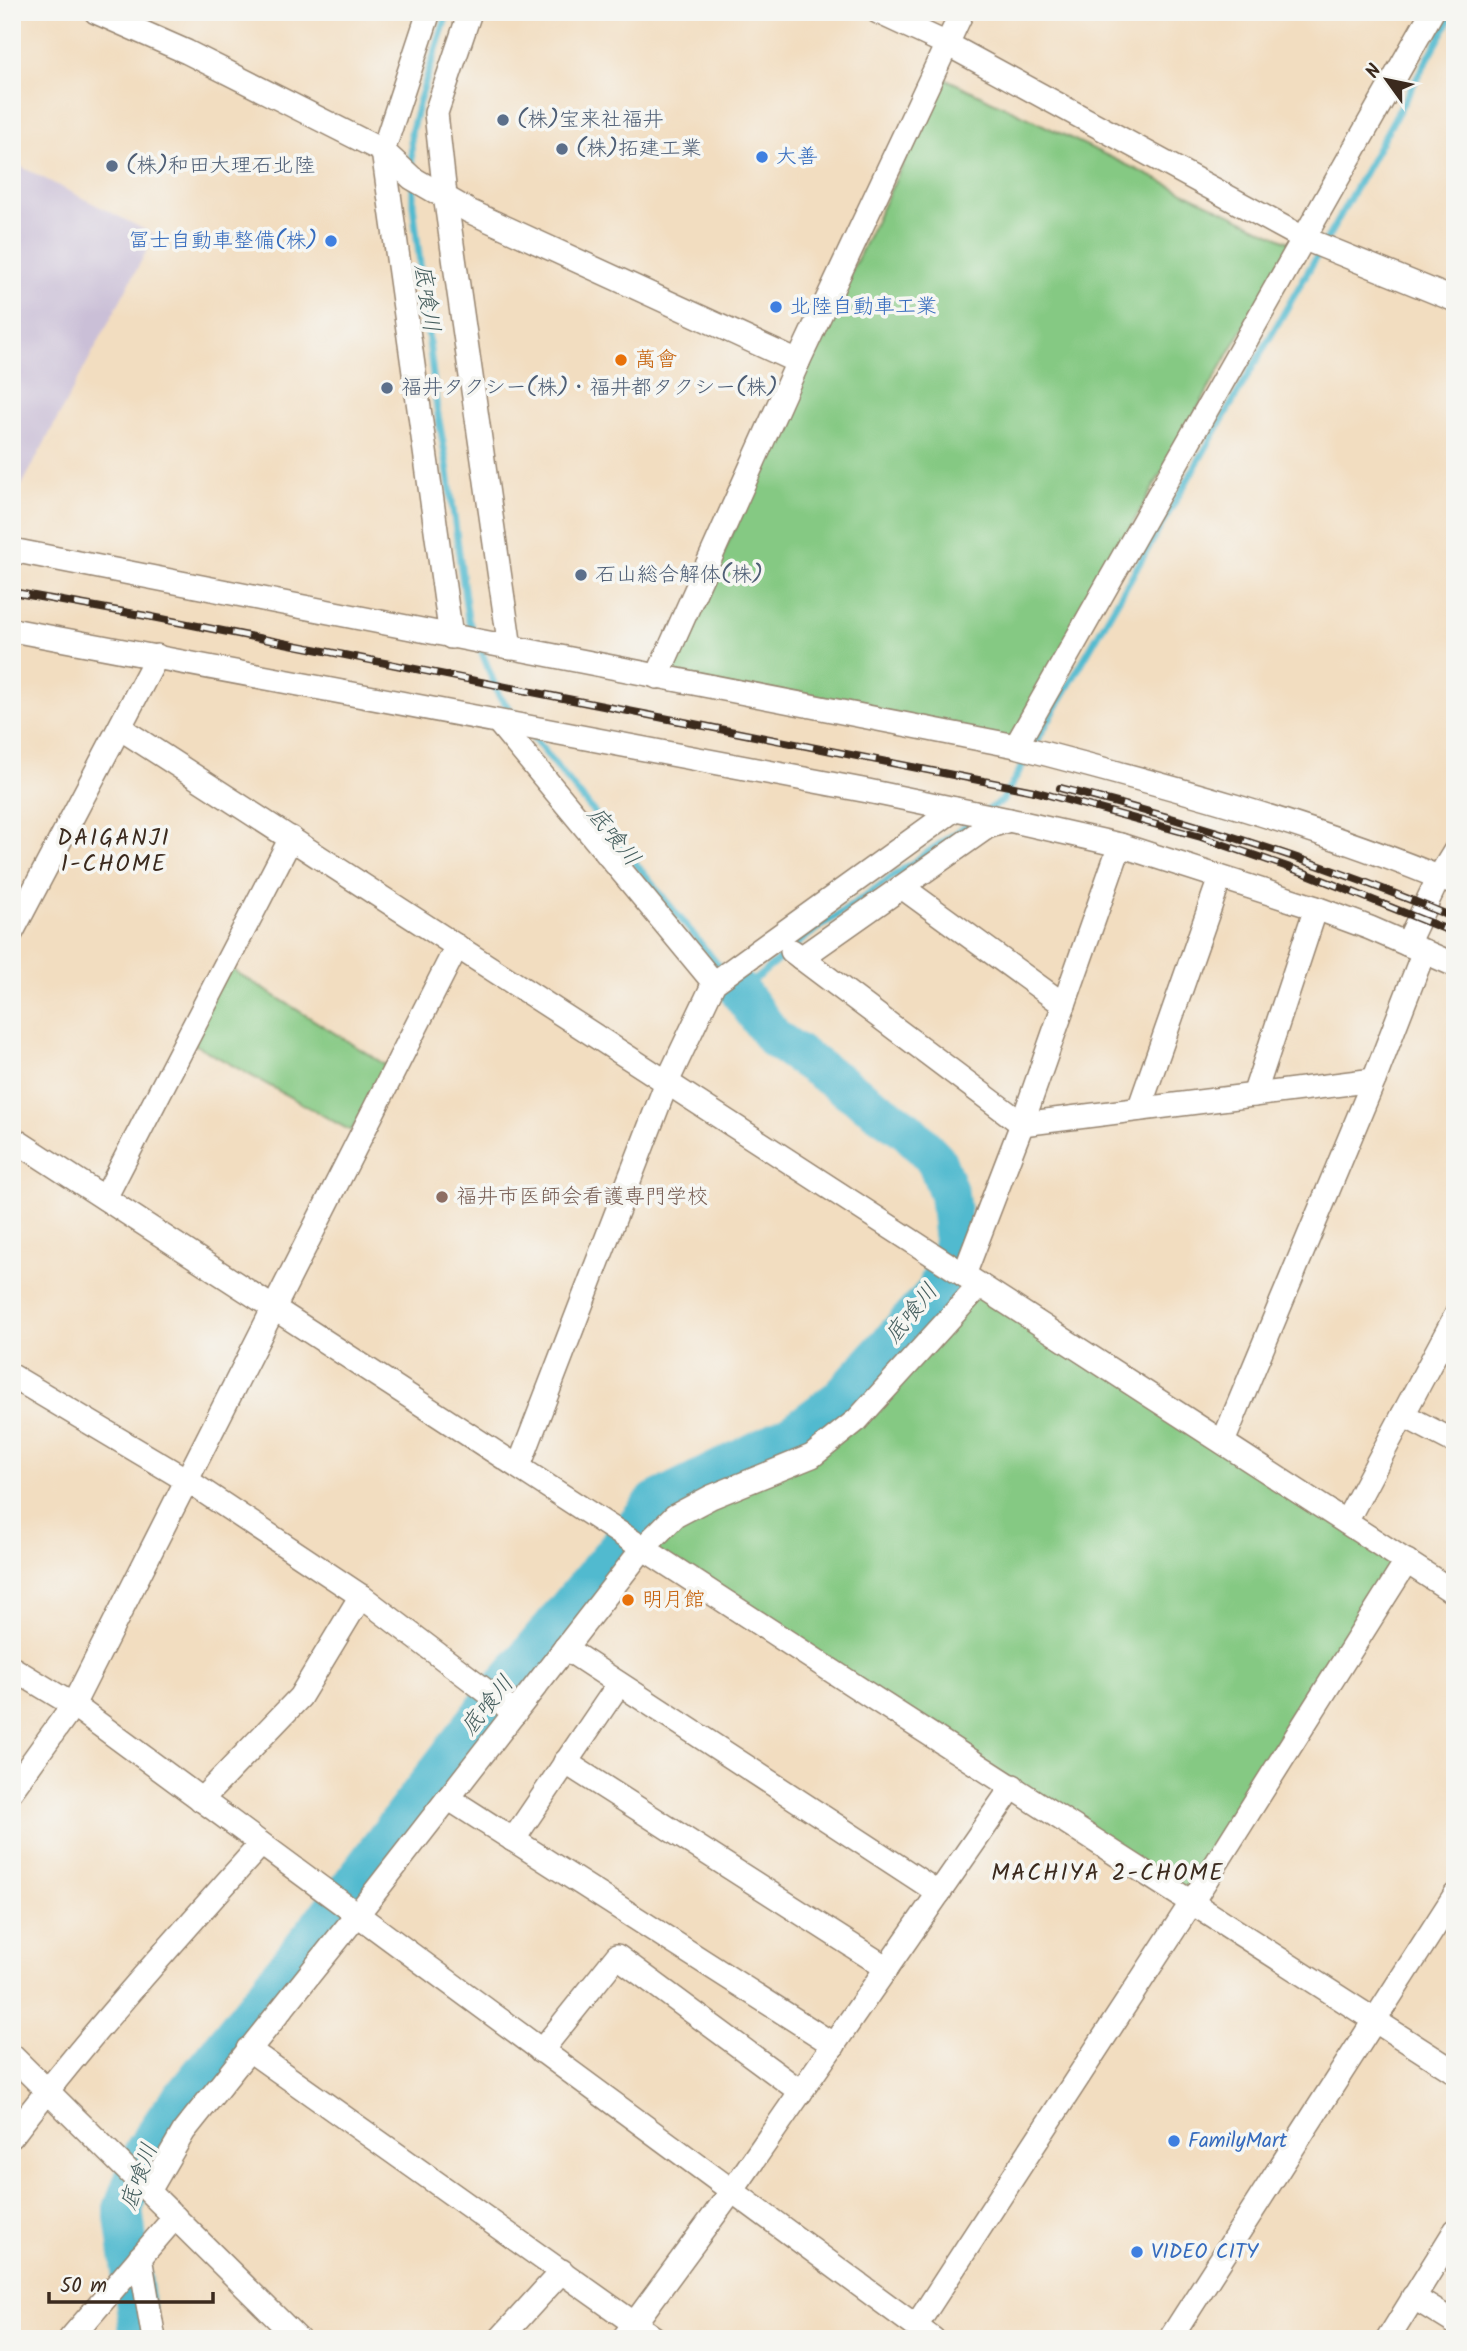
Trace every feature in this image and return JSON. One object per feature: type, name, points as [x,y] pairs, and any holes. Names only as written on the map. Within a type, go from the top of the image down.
[{"type":"street","points":[[96,12],[187,52],[383,151],[412,178],[469,211],[798,362]]},
{"type":"street","points":[[429,12],[383,151],[452,636]]},
{"type":"street","points":[[470,12],[436,113],[445,195],[510,648]]},
{"type":"street","points":[[878,12],[947,44],[1305,239],[1455,300]]},
{"type":"street","points":[[657,677],[798,362],[962,12]]},
{"type":"street","points":[[1016,746],[1433,12]]},
{"type":"street","points":[[12,550],[1016,746],[1175,787],[1264,814],[1342,840],[1447,881]]},
{"type":"street","points":[[12,630],[955,809],[1120,845],[1316,908],[1455,965]]},
{"type":"street","points":[[12,932],[158,656]]},
{"type":"street","points":[[499,723],[714,983]]},
{"type":"street","points":[[120,728],[1455,1593]]},
{"type":"street","points":[[519,1466],[667,1082],[714,983],[955,809]]},
{"type":"street","points":[[801,958],[987,827],[1009,820]]},
{"type":"street","points":[[106,1198],[291,838]]},
{"type":"street","points":[[149,2192],[184,2131],[357,1915],[644,1547],[675,1516],[711,1497],[812,1456],[857,1420],[972,1280],[1022,1124],[1120,845]]},
{"type":"street","points":[[1223,1442],[1374,1080],[1415,948],[1447,881],[1455,851]]},
{"type":"street","points":[[1139,1110],[1220,878]]},
{"type":"street","points":[[902,887],[1064,1005]]},
{"type":"street","points":[[1254,1095],[1316,908]]},
{"type":"street","points":[[776,938],[1022,1124],[1374,1080]]},
{"type":"street","points":[[12,1790],[73,1705],[457,946]]},
{"type":"street","points":[[12,1138],[1455,2072]]},
{"type":"street","points":[[1346,1522],[1455,1317]]},
{"type":"street","points":[[12,1376],[187,1481],[361,1596],[515,1713]]},
{"type":"street","points":[[1403,1415],[1455,1442]]},
{"type":"street","points":[[12,1668],[73,1705],[924,2332],[1406,1562]]},
{"type":"street","points":[[201,1800],[300,1697],[361,1596]]},
{"type":"street","points":[[565,1648],[939,1893]]},
{"type":"street","points":[[513,1840],[619,1684]]},
{"type":"street","points":[[565,1762],[887,1968]]},
{"type":"street","points":[[629,2331],[732,2191],[1013,1786]]},
{"type":"street","points":[[448,1798],[834,2045]]},
{"type":"street","points":[[12,2136],[47,2090],[150,1968],[261,1844]]},
{"type":"street","points":[[1170,2339],[1455,1895]]},
{"type":"street","points":[[541,2051],[617,1956],[801,2092]]},
{"type":"street","points":[[248,2049],[562,2271],[629,2331],[656,2339]]},
{"type":"street","points":[[12,2056],[175,2217],[289,2336]]},
{"type":"street","points":[[70,2339],[175,2217]]},
{"type":"street","points":[[1388,2339],[1455,2231]]},
{"type":"street","points":[[140,2258],[154,2339]]},
{"type":"street","points":[[512,2335],[562,2271]]},
{"type":"street","points":[[1413,2297],[1455,2323]]},
{"type":"shaded area","points":[[12,162],[155,235],[12,504]]},
{"type":"green space","points":[[944,78],[1291,243],[1008,745],[668,679],[803,373]]},
{"type":"green space","points":[[225,965],[389,1067],[351,1131],[187,1040]]},
{"type":"green space","points":[[980,1285],[1407,1561],[1192,1902],[644,1547],[711,1497],[826,1444]]},
{"type":"waterway","name":"底喰川","points":[[412,170],[411,133],[448,12]]},
{"type":"waterway","points":[[987,811],[1002,801],[1336,223],[1454,12]]},
{"type":"waterway","name":"底喰川","points":[[413,182],[413,204],[437,409],[468,619],[474,634]]},
{"type":"waterway","name":"底喰川","points":[[479,645],[499,696],[519,720]]},
{"type":"waterway","name":"底喰川","points":[[531,735],[740,992],[803,939],[974,820]]},
{"type":"waterway","name":"底喰川","points":[[140,2339],[123,2209],[144,2151],[166,2118],[326,1918],[485,1709],[655,1502],[795,1432],[839,1399],[936,1292],[954,1242],[949,1194],[936,1160],[907,1130],[774,1038],[740,992]]},
{"type":"railway","points":[[12,592],[152,617],[1034,791],[1201,837],[1305,873],[1455,933]]},
{"type":"railway","points":[[1060,788],[1260,846],[1407,898],[1455,918]]},
{"type":"place","name":"(株)宝来社福井","points":[[503,120]]},
{"type":"place","name":"(株)拓建工業","points":[[562,149]]},
{"type":"place","name":"大善","points":[[762,157]]},
{"type":"place","name":"(株)和田大理石北陸","points":[[112,166]]},
{"type":"place","name":"冨士自動車整備(株)","points":[[331,241]]},
{"type":"place","name":"北陸自動車工業","points":[[776,307]]},
{"type":"place","name":"萬會","points":[[621,360]]},
{"type":"place","name":"福井タクシー(株)・福井都タクシー(株)","points":[[387,388]]},
{"type":"place","name":"石山総合解体(株)","points":[[581,575]]},
{"type":"place","name":"福井市医師会看護専門学校","points":[[442,1197]]},
{"type":"place","name":"明月館","points":[[628,1600]]},
{"type":"place","name":"FamilyMart","points":[[1174,2141]]},
{"type":"place","name":"VIDEO CITY","points":[[1137,2252]]},
{"type":"district","name":"DAIGANJI 1-CHOME","points":[[114,852]]},
{"type":"district","name":"MACHIYA 2-CHOME","points":[[1108,1874]]}]
